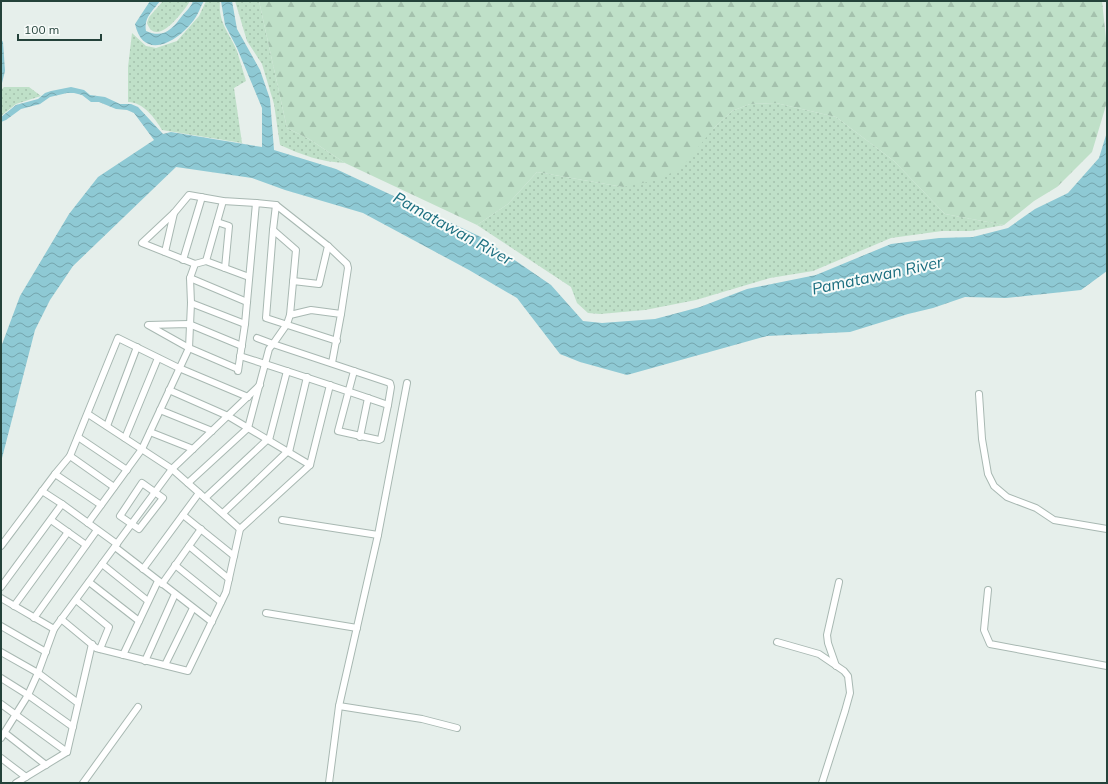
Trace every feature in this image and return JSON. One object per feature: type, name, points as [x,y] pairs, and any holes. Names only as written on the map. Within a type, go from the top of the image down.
[{"type":"street","points":[[249,277],[206,261],[195,264],[142,243],[189,195],[223,201],[276,205],[328,246],[347,264],[348,268],[337,341],[332,363]]},
{"type":"street","points":[[183,260],[202,197]]},
{"type":"street","points":[[206,261],[223,201]]},
{"type":"street","points":[[242,346],[189,324],[148,325],[189,348],[238,371],[242,346],[245,324],[256,203]]},
{"type":"street","points":[[276,205],[265,317],[337,341]]},
{"type":"street","points":[[165,252],[174,212]]},
{"type":"street","points":[[217,222],[230,226],[225,268]]},
{"type":"street","points":[[188,483],[248,428],[265,364],[273,344],[287,324],[290,315],[296,250],[273,230]]},
{"type":"street","points":[[293,281],[319,284],[328,246]]},
{"type":"street","points":[[88,523],[142,449],[189,348],[191,303],[190,278],[195,264]]},
{"type":"street","points":[[190,278],[247,302]]},
{"type":"street","points":[[191,303],[245,324]]},
{"type":"street","points":[[290,315],[311,310],[341,314]]},
{"type":"street","points":[[1,546],[70,456],[118,338],[179,368],[248,397]]},
{"type":"street","points":[[257,338],[390,383],[391,387],[388,405],[381,438],[379,440],[338,431],[354,371]]},
{"type":"street","points":[[107,426],[137,347]]},
{"type":"street","points":[[240,356],[388,405]]},
{"type":"street","points":[[125,438],[158,358]]},
{"type":"street","points":[[205,498],[268,440],[287,371]]},
{"type":"street","points":[[222,513],[288,452],[307,378]]},
{"type":"street","points":[[329,783],[339,706],[378,535],[407,384]]},
{"type":"street","points":[[46,765],[3,735],[28,694],[38,673],[54,629],[172,469],[260,385]]},
{"type":"street","points":[[61,619],[100,649],[188,671],[221,602],[229,579],[240,529],[310,464],[330,385]]},
{"type":"street","points":[[169,390],[228,416],[310,464]]},
{"type":"street","points":[[979,394],[982,439],[988,474],[994,486],[1007,497],[1036,508],[1054,520],[1107,529]]},
{"type":"street","points":[[360,436],[368,398]]},
{"type":"street","points":[[160,410],[212,431]]},
{"type":"street","points":[[88,414],[172,469],[240,529]]},
{"type":"street","points":[[150,432],[193,449]]},
{"type":"street","points":[[78,437],[127,470]]},
{"type":"street","points":[[70,456],[114,487]]},
{"type":"street","points":[[55,474],[101,505]]},
{"type":"street","points":[[142,483],[155,492],[163,498],[139,529],[120,516],[142,483]]},
{"type":"street","points":[[42,491],[98,530],[143,570],[212,622]]},
{"type":"street","points":[[143,570],[199,493]]},
{"type":"street","points":[[1,587],[62,504]]},
{"type":"street","points":[[183,514],[234,556]]},
{"type":"street","points":[[51,520],[86,545]]},
{"type":"street","points":[[282,520],[378,535]]},
{"type":"street","points":[[123,655],[148,601],[160,582],[175,565],[201,529]]},
{"type":"street","points":[[34,618],[98,530]]},
{"type":"street","points":[[14,606],[68,532]]},
{"type":"street","points":[[189,546],[229,579]]},
{"type":"street","points":[[102,564],[148,601]]},
{"type":"street","points":[[175,565],[221,602]]},
{"type":"street","points":[[89,582],[139,621]]},
{"type":"street","points":[[836,666],[828,643],[828,635],[839,582]]},
{"type":"street","points":[[988,590],[984,630],[990,644],[1107,666]]},
{"type":"street","points":[[145,661],[175,594]]},
{"type":"street","points":[[1,598],[54,629]]},
{"type":"street","points":[[76,600],[109,627],[100,649]]},
{"type":"street","points":[[165,665],[193,608]]},
{"type":"street","points":[[266,613],[358,628]]},
{"type":"street","points":[[1,626],[46,652]]},
{"type":"street","points":[[777,642],[819,654],[848,676],[850,693],[822,783]]},
{"type":"street","points":[[16,783],[67,752],[92,644]]},
{"type":"street","points":[[1,652],[38,673],[78,703]]},
{"type":"street","points":[[1,678],[28,694],[73,727]]},
{"type":"street","points":[[1,704],[17,714],[67,752]]},
{"type":"street","points":[[339,706],[422,719],[457,728]]},
{"type":"street","points":[[83,783],[138,708]]},
{"type":"street","points":[[1,758],[26,777]]},
{"type":"green space","points":[[163,1],[190,1],[170,26],[157,32],[151,30],[147,23],[149,17]]},
{"type":"green space","points":[[206,1],[220,1],[222,21],[237,51],[246,81],[234,88],[242,143],[162,130],[144,108],[128,102],[128,67],[132,33],[146,46],[156,48],[177,41],[199,16]]},
{"type":"green space","points":[[235,1],[259,1],[287,128],[309,139],[345,163],[312,157],[280,145],[274,104],[262,64],[247,41]]},
{"type":"green space","points":[[259,1],[1102,1],[1107,48],[1107,102],[1092,152],[1057,187],[1034,201],[1004,225],[945,214],[894,161],[836,117],[776,103],[750,104],[732,111],[714,128],[681,168],[657,180],[623,187],[537,172],[508,204],[477,225],[345,163],[309,139],[287,128]]},
{"type":"green space","points":[[4,87],[29,87],[41,96],[16,104],[1,116],[1,90]]},
{"type":"green space","points":[[776,103],[836,117],[894,161],[945,214],[1004,225],[971,231],[942,231],[891,238],[813,271],[770,278],[696,300],[645,310],[600,314],[588,313],[577,303],[571,287],[477,225],[508,204],[537,172],[623,187],[714,128],[732,111],[750,104]]},
{"type":"water","points":[[150,1],[160,1],[147,18],[146,31],[158,34],[171,29],[193,1],[204,1],[191,24],[183,32],[164,44],[155,45],[147,43],[140,36],[135,24]]},
{"type":"water","name":"Pamatawan River","points":[[221,1],[232,1],[237,29],[260,70],[270,99],[274,150],[336,169],[481,237],[551,285],[583,321],[602,323],[655,319],[700,307],[747,289],[816,275],[891,244],[939,238],[973,237],[1008,228],[1035,209],[1068,193],[1099,158],[1107,132],[1107,271],[1081,290],[1006,298],[965,297],[933,308],[850,332],[767,336],[627,375],[580,362],[560,354],[517,298],[469,270],[363,213],[285,190],[252,178],[176,167],[73,266],[50,300],[35,330],[1,462],[1,347],[20,296],[69,214],[98,177],[154,140],[134,113],[127,110],[116,109],[99,102],[91,102],[82,95],[74,93],[50,97],[40,104],[21,109],[1,122],[1,117],[16,105],[38,99],[45,93],[51,91],[71,87],[84,90],[90,95],[105,97],[120,104],[131,104],[138,107],[163,134],[171,132],[262,147],[262,108],[237,48],[225,25]]},
{"type":"water","points":[[1,39],[3,42],[5,71],[1,87]]}]
